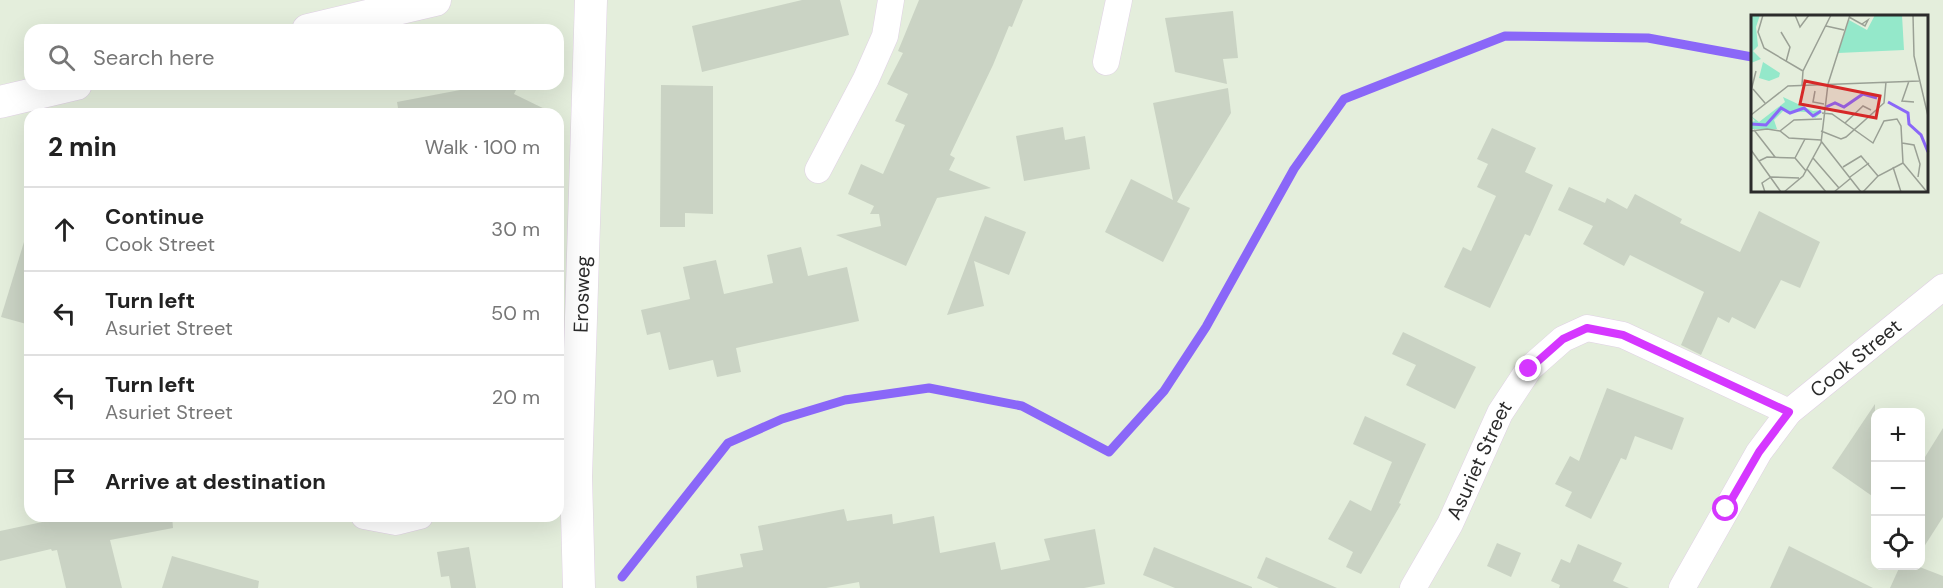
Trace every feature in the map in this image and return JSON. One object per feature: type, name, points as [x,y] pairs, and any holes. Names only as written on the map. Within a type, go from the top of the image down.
[{"type":"street","points":[[333,24],[435,0]]},
{"type":"street","name":"Erosweg","points":[[579,588],[567,479],[591,0]]},
{"type":"street","points":[[818,170],[866,79],[885,36],[891,0]]},
{"type":"street","points":[[1106,62],[1119,0]]},
{"type":"street","points":[[0,102],[51,90]]},
{"type":"street","name":"Cook Street","points":[[1682,588],[1759,452],[1789,412],[1943,287]]},
{"type":"street","name":"Asuriet Street","points":[[1413,588],[1450,524],[1500,413],[1529,369],[1563,339],[1587,328],[1623,335],[1789,412]]},
{"type":"building","points":[[802,0],[840,0],[849,35],[702,72],[692,26]]},
{"type":"building","points":[[919,0],[1023,0],[950,155],[955,158],[949,170],[991,188],[937,198],[906,266],[836,235],[881,226],[879,214],[870,214],[874,206],[848,194],[861,164],[883,174],[905,125],[895,121],[908,94],[887,84],[903,53],[898,51]]},
{"type":"building","points":[[1233,11],[1238,58],[1223,59],[1227,84],[1175,72],[1165,18]]},
{"type":"building","points":[[661,85],[713,86],[713,214],[685,213],[685,227],[660,227]]},
{"type":"building","points":[[1228,88],[1231,113],[1177,202],[1190,208],[1163,262],[1105,232],[1131,179],[1173,200],[1153,103]]},
{"type":"building","points":[[460,90],[516,90],[514,94],[543,108],[398,108],[397,102]]},
{"type":"building","points":[[1063,127],[1065,140],[1085,136],[1090,169],[1024,181],[1016,136]]},
{"type":"building","points":[[1492,128],[1536,148],[1525,172],[1553,185],[1530,236],[1525,234],[1490,308],[1444,287],[1463,247],[1471,251],[1496,196],[1477,187],[1488,164],[1477,159]]},
{"type":"building","points":[[1569,187],[1605,203],[1607,198],[1627,209],[1635,194],[1682,219],[1680,223],[1740,252],[1759,211],[1820,242],[1800,288],[1781,280],[1755,329],[1732,317],[1729,323],[1718,317],[1701,355],[1681,345],[1704,292],[1630,255],[1624,266],[1583,244],[1593,226],[1558,210]]},
{"type":"building","points":[[985,216],[1026,232],[1009,275],[974,261],[984,306],[947,315]]},
{"type":"building","points":[[24,242],[24,323],[1,317]]},
{"type":"building","points":[[801,247],[808,276],[847,267],[859,321],[736,348],[741,372],[717,377],[713,360],[669,370],[660,332],[647,335],[641,310],[690,299],[683,267],[716,260],[724,294],[773,283],[767,255]]},
{"type":"building","points":[[1403,332],[1476,367],[1455,409],[1406,385],[1416,365],[1392,354]]},
{"type":"building","points":[[1607,388],[1684,418],[1672,450],[1635,436],[1626,460],[1621,458],[1591,519],[1565,506],[1572,492],[1555,484],[1570,456],[1579,461]]},
{"type":"building","points":[[1871,410],[1871,495],[1832,468]]},
{"type":"building","points":[[1365,416],[1426,444],[1399,503],[1401,504],[1361,574],[1346,567],[1353,552],[1328,539],[1350,500],[1371,511],[1392,462],[1353,444]]},
{"type":"building","points":[[1943,428],[1943,517],[1925,545],[1925,462],[1925,457]]},
{"type":"building","points":[[844,509],[847,521],[892,514],[893,524],[934,516],[940,553],[995,542],[1001,570],[1050,560],[1044,539],[1095,529],[1105,584],[1084,588],[860,588],[859,582],[826,588],[697,588],[696,576],[743,567],[740,554],[763,550],[758,526]]},
{"type":"building","points":[[42,522],[172,522],[173,528],[110,540],[122,588],[66,588],[57,550],[52,551],[51,549],[0,561],[0,531]]},
{"type":"building","points":[[1497,543],[1521,553],[1511,577],[1487,566]]},
{"type":"building","points":[[1578,544],[1622,563],[1613,581],[1629,588],[1559,588],[1560,585],[1551,581],[1561,559],[1570,563]]},
{"type":"building","points":[[1789,546],[1873,588],[1770,588]]},
{"type":"building","points":[[469,547],[476,588],[451,588],[449,576],[441,577],[437,552]]},
{"type":"building","points":[[1154,547],[1252,588],[1175,588],[1143,575]]},
{"type":"building","points":[[172,556],[259,581],[258,588],[162,588]]},
{"type":"building","points":[[1266,557],[1337,588],[1279,588],[1257,578]]},
{"type":"building","points":[[1925,569],[1943,576],[1943,588],[1890,588],[1898,570]]},
{"type":"waterway","points":[[622,577],[728,443],[782,419],[845,400],[929,388],[1022,406],[1109,452],[1164,391],[1206,327],[1294,169],[1344,99],[1505,36],[1648,38],[1751,57]]},
{"type":"route","points":[[1529,369],[1563,339],[1587,328],[1623,335],[1789,412],[1759,452],[1726,509]]}]
